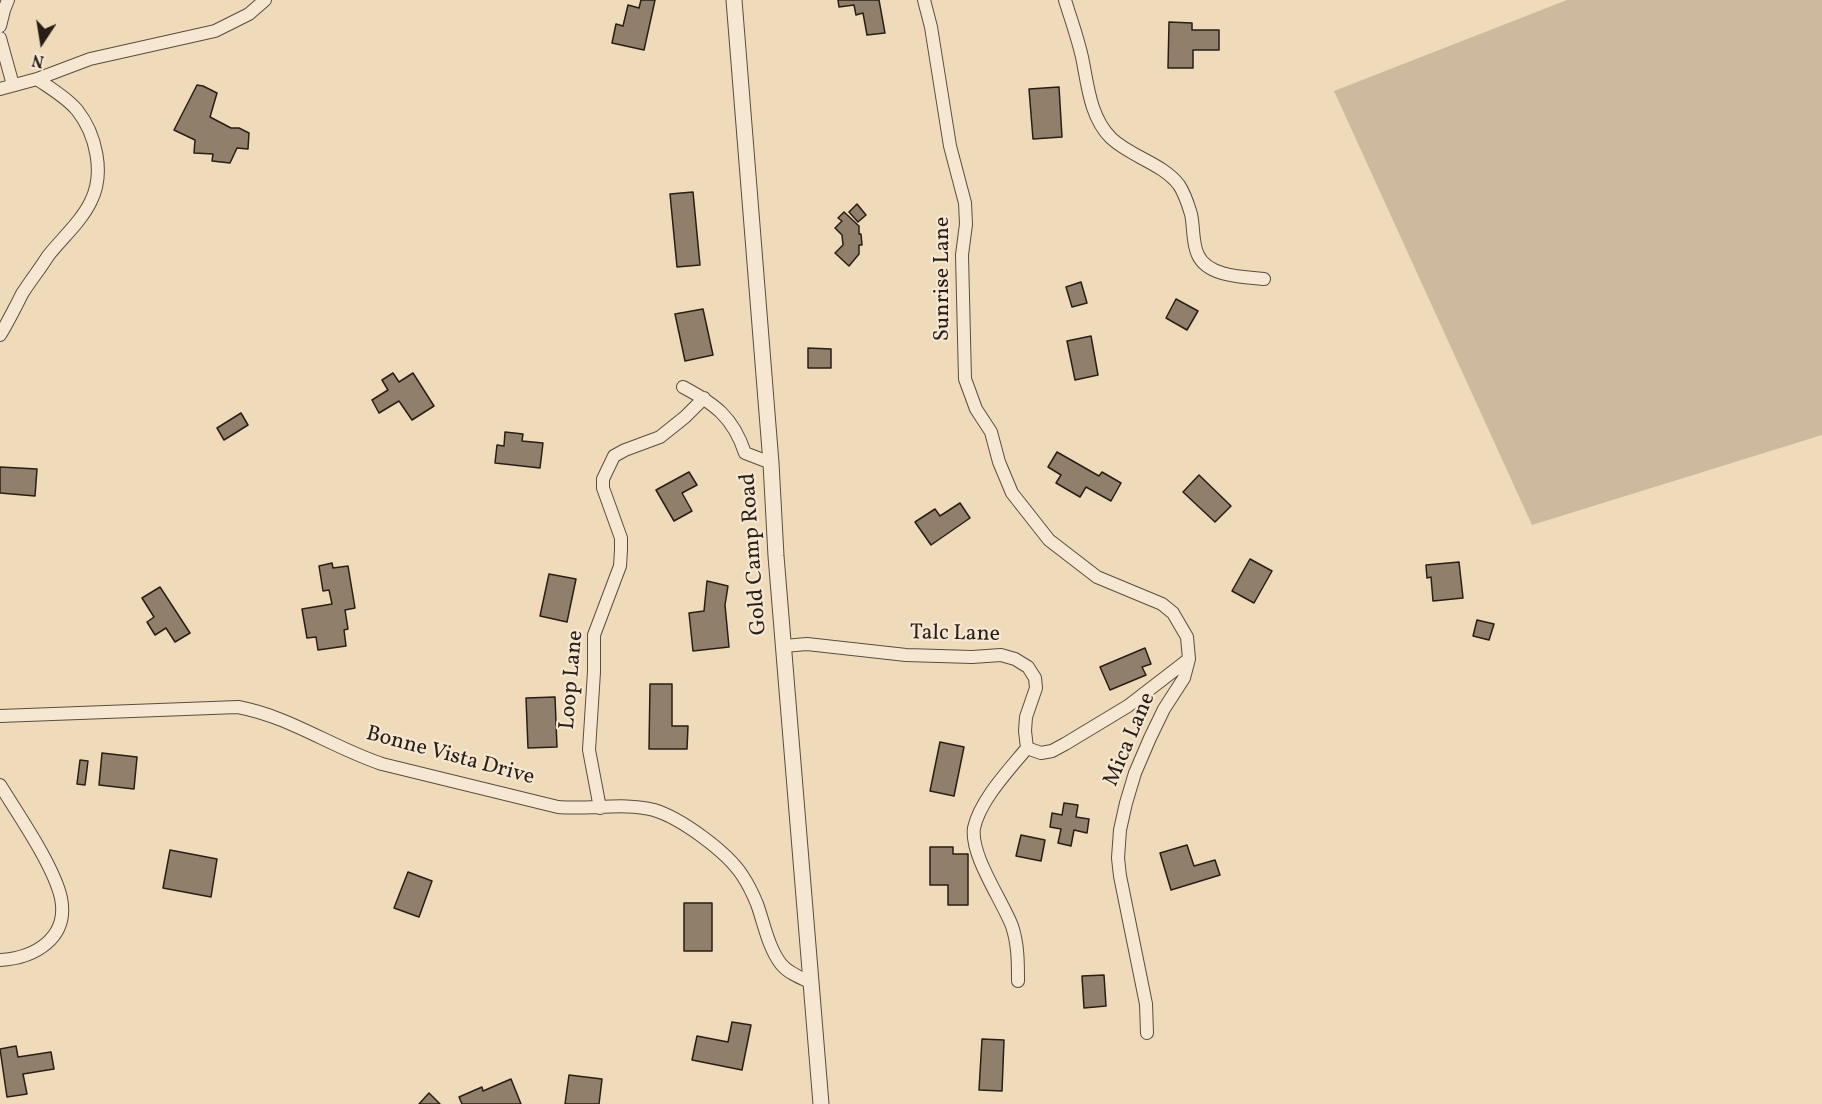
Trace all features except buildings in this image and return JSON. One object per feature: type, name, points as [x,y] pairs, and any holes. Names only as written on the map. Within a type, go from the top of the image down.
[{"type":"street","points":[[0,26],[3,10],[8,0]]},
{"type":"street","points":[[0,89],[37,79],[90,59],[215,31],[249,14],[265,0]]},
{"type":"street","name":"Gold Camp Road","points":[[734,0],[771,463],[776,556],[821,1104]]},
{"type":"street","name":"Sunrise Lane","points":[[924,0],[931,27],[950,146],[965,203],[966,224],[962,255],[965,379],[976,409],[991,432],[999,462],[1012,493],[1049,540],[1097,577],[1146,596],[1173,613],[1187,637],[1189,659]]},
{"type":"street","points":[[1065,0],[1083,60],[1088,92],[1094,109],[1111,138],[1171,176],[1180,186],[1187,201],[1198,256],[1206,266],[1242,277],[1264,279]]},
{"type":"street","points":[[0,38],[13,85]]},
{"type":"street","points":[[0,335],[33,277],[52,250],[85,212],[92,200],[95,188],[97,158],[87,124],[76,108],[37,79]]},
{"type":"street","points":[[683,387],[704,398],[723,413],[739,436],[745,453],[771,463]]},
{"type":"street","name":"Loop Lane","points":[[600,808],[589,750],[594,635],[620,566],[621,550],[621,538],[603,488],[603,479],[614,456],[660,437],[704,398]]},
{"type":"street","name":"Talc Lane","points":[[784,646],[823,646],[906,655],[972,657],[1001,655],[1015,659],[1028,667],[1035,678],[1036,688],[1026,717],[1025,731],[1028,748]]},
{"type":"street","points":[[1018,981],[1018,961],[1012,926],[978,856],[974,841],[980,812],[994,790],[1028,748],[1041,753],[1052,751],[1083,734],[1128,706],[1189,659]]},
{"type":"street","name":"Mica Lane","points":[[1148,1033],[1146,1004],[1120,876],[1118,858],[1120,830],[1135,773],[1159,718],[1184,678],[1189,659]]},
{"type":"street","name":"Bonne Vista Drive","points":[[0,716],[238,707],[275,716],[357,755],[382,764],[558,807],[623,807],[653,810],[683,823],[733,863],[742,875],[781,964],[789,972],[812,983]]},
{"type":"street","points":[[0,785],[51,873],[61,897],[62,911],[55,937],[46,945],[34,953],[0,960]]},
{"type":"shaded area","points":[[1567,0],[1822,0],[1822,435],[1532,525],[1334,91]]}]
